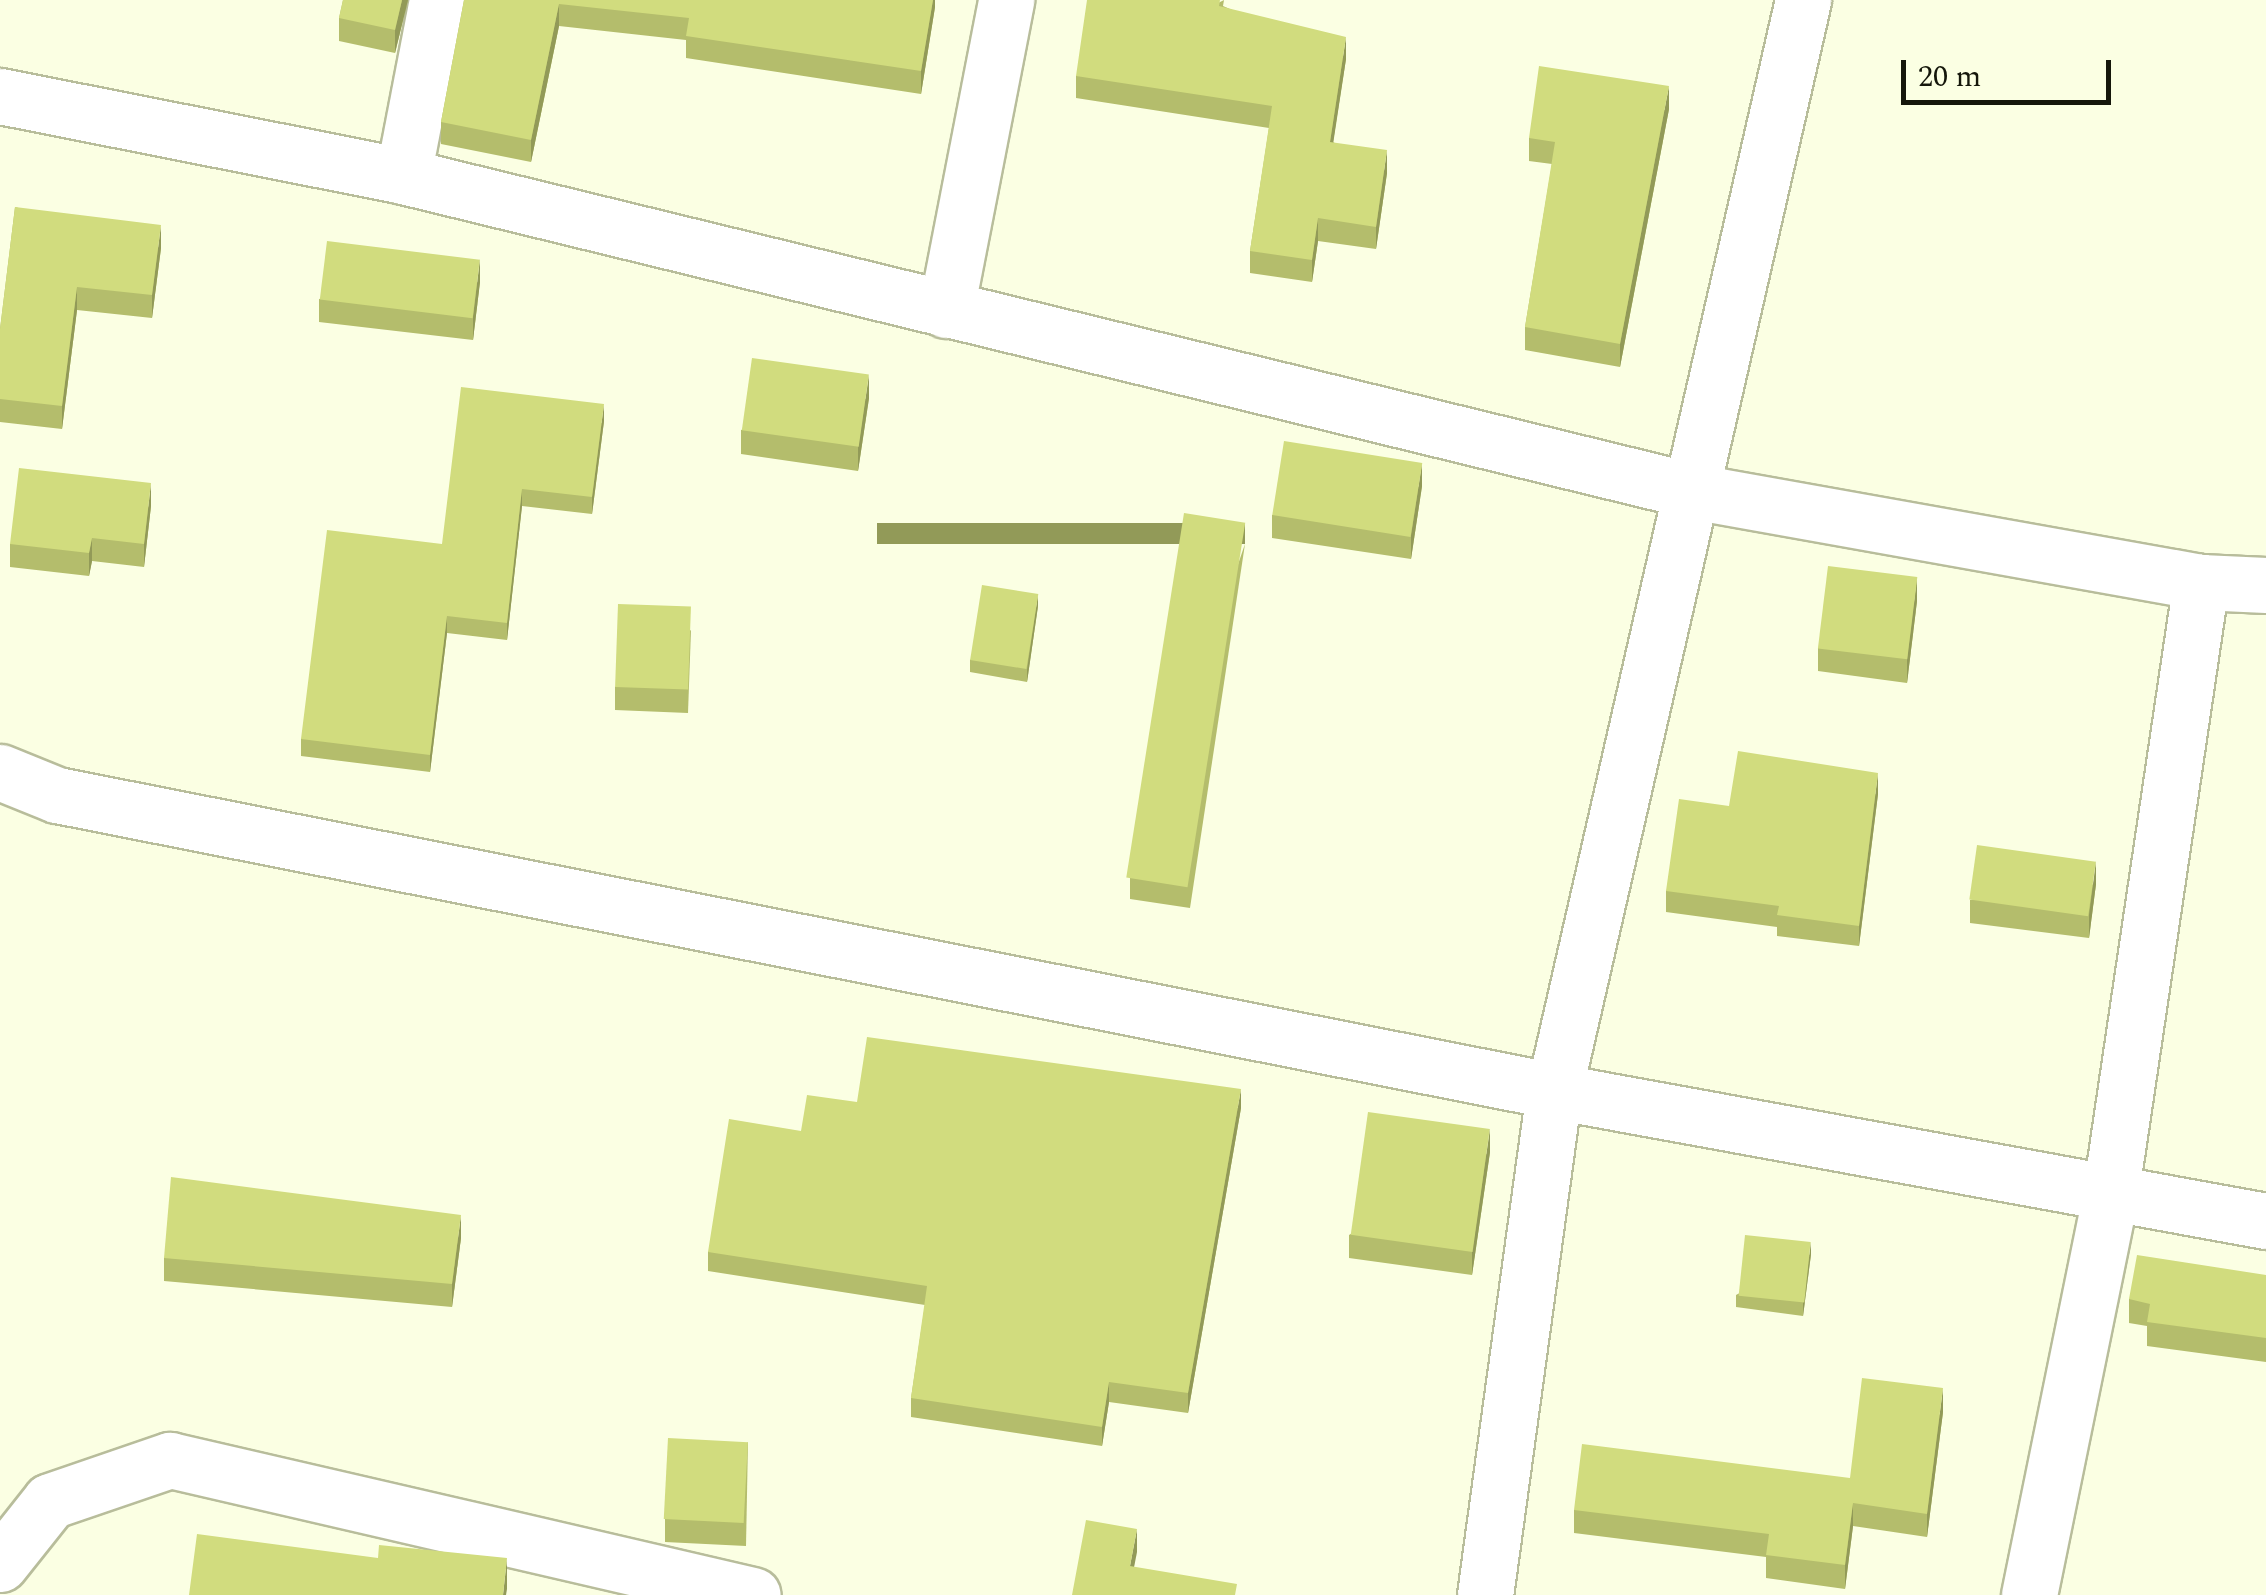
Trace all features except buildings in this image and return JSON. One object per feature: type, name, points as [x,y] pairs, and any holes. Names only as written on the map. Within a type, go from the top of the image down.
[{"type":"street","points":[[403,176],[437,0]]},
{"type":"street","points":[[946,310],[1006,0]]},
{"type":"street","points":[[1485,1595],[1554,1091],[1697,492],[1804,0]]},
{"type":"street","points":[[0,96],[403,176],[1697,492],[2201,582],[2266,585]]},
{"type":"street","points":[[2029,1595],[2110,1196],[2201,582]]},
{"type":"street","points":[[0,772],[56,795],[1554,1091],[2110,1196],[2266,1221]]},
{"type":"street","points":[[0,1564],[50,1501],[170,1460],[753,1595]]}]
